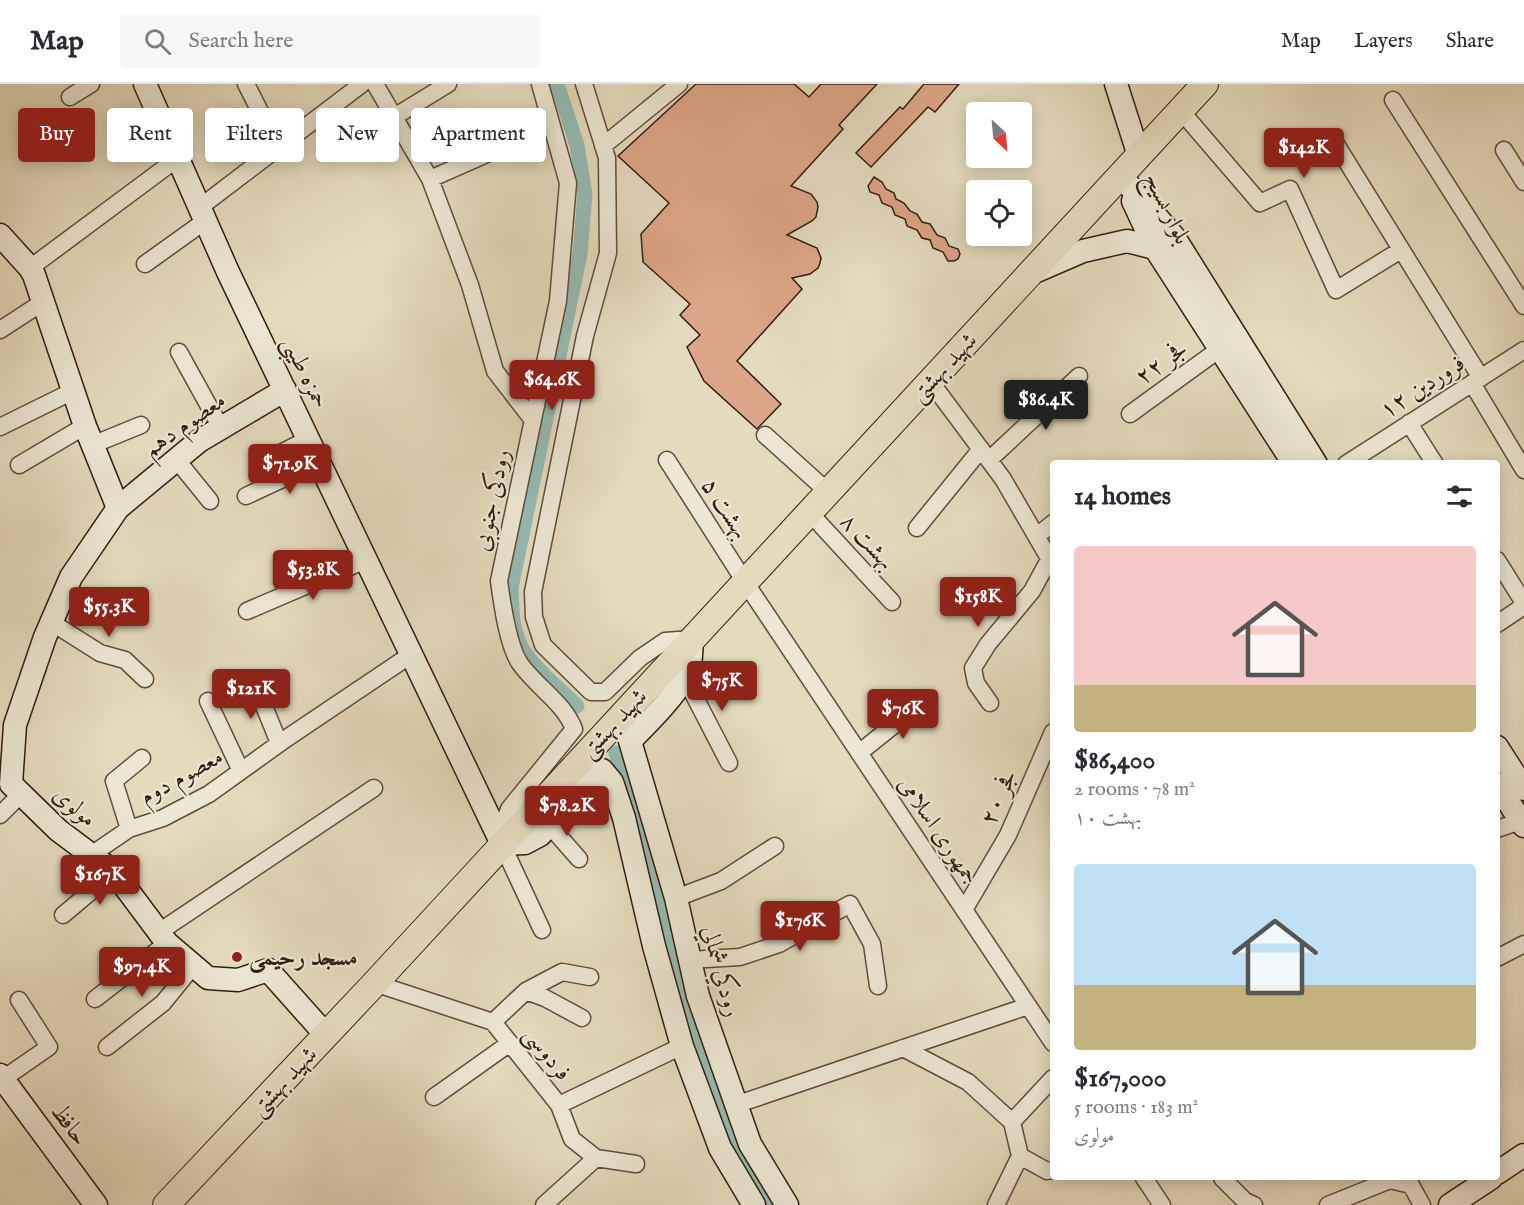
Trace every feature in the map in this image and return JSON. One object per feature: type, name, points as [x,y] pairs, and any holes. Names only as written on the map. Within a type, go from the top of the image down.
[{"type":"main road","name":"شهید بهشتی","points":[[166,1205],[508,837],[678,669],[692,639],[1205,84]]},
{"type":"street","points":[[70,97],[91,84]]},
{"type":"street","name":"حمزه طیبی","points":[[145,84],[156,108]]},
{"type":"street","points":[[246,84],[258,108]]},
{"type":"street","points":[[304,128],[362,84]]},
{"type":"street","points":[[375,84],[389,108]]},
{"type":"street","points":[[399,114],[448,84]]},
{"type":"street","name":"رودکی جنوبی","points":[[508,837],[504,822],[509,809],[574,729],[569,717],[520,664],[506,625],[499,581],[558,301],[568,183],[540,84]]},
{"type":"street","points":[[584,84],[607,158],[608,253],[585,336],[533,592],[534,617],[543,645],[591,692],[605,692],[640,658],[665,641],[692,639]]},
{"type":"street","points":[[603,146],[679,84]]},
{"type":"street","points":[[1116,84],[1131,165]]},
{"type":"street","points":[[1393,100],[1524,306]]},
{"type":"street","points":[[1181,111],[1260,203],[1290,189],[1336,290],[1401,250]]},
{"type":"street","points":[[399,126],[430,179],[470,285],[495,371],[532,419]]},
{"type":"street","points":[[1334,141],[1477,380],[1524,470]]},
{"type":"street","points":[[1504,150],[1524,182]]},
{"type":"street","points":[[30,268],[173,162]]},
{"type":"street","name":"حمزه طیبی","points":[[180,162],[202,214],[366,560],[412,654],[508,837]]},
{"type":"street","points":[[145,264],[261,162]]},
{"type":"street","points":[[430,179],[468,162]]},
{"type":"street","name":"بلوار بسیج","points":[[1131,165],[1155,248],[1291,460]]},
{"type":"street","name":"بلوار بسیج","points":[[1131,165],[1313,460]]},
{"type":"street","points":[[0,234],[30,268],[88,435],[118,508],[71,577],[51,622],[15,725],[11,782],[0,815]]},
{"type":"street","points":[[1030,273],[1083,251],[1127,241],[1155,248]]},
{"type":"street","points":[[0,330],[43,302]]},
{"type":"street","name":"فجر ۲۲","points":[[1130,414],[1221,348]]},
{"type":"street","name":"۱۲ فروردین","points":[[1352,460],[1524,350]]},
{"type":"street","points":[[179,352],[221,428]]},
{"type":"street","points":[[917,528],[985,455],[1079,376]]},
{"type":"street","points":[[930,381],[1003,479],[1050,560]]},
{"type":"street","name":"معصوم دهم","points":[[118,508],[199,441],[285,390]]},
{"type":"street","points":[[0,428],[73,391]]},
{"type":"street","points":[[1410,423],[1433,460]]},
{"type":"street","points":[[19,465],[88,435],[141,425]]},
{"type":"street","points":[[765,435],[827,491]]},
{"type":"street","points":[[267,460],[308,439]]},
{"type":"street","points":[[176,459],[210,501]]},
{"type":"street","name":"بهشت ۵","points":[[667,460],[746,582]]},
{"type":"street","points":[[246,496],[319,462]]},
{"type":"street","name":"بهشت ۸","points":[[808,511],[892,602]]},
{"type":"street","points":[[1037,537],[1050,526]]},
{"type":"street","points":[[247,611],[366,560]]},
{"type":"street","points":[[990,703],[976,683],[973,668],[988,644],[1032,591],[1050,564]]},
{"type":"street","points":[[1500,565],[1524,604],[1500,622]]},
{"type":"street","name":"جمهوری اسلامی","points":[[746,582],[1050,1039]]},
{"type":"street","points":[[51,622],[100,653],[125,660],[145,679]]},
{"type":"street","name":"معصوم دوم","points":[[91,855],[129,830],[163,818],[209,794],[279,743],[412,654]]},
{"type":"street","points":[[678,669],[729,763]]},
{"type":"street","name":"رودکي شمالي","points":[[678,669],[664,704],[630,741],[676,898],[698,996],[750,1144],[787,1205]]},
{"type":"street","points":[[255,684],[279,743]]},
{"type":"street","points":[[859,753],[925,700]]},
{"type":"street","points":[[208,701],[241,771]]},
{"type":"street","name":"فجر ۲۰","points":[[964,910],[1008,835],[1050,739]]},
{"type":"street","points":[[1500,752],[1524,789]]},
{"type":"street","points":[[129,830],[114,781],[142,758]]},
{"type":"street","points":[[508,837],[525,843],[533,840],[550,826],[602,770],[612,782],[624,818],[654,946],[682,1046],[720,1148],[754,1205]]},
{"type":"street","name":"مولوی","points":[[11,782],[58,830],[114,872],[163,937],[193,966],[208,978],[238,980],[268,970],[326,1035]]},
{"type":"street","points":[[95,999],[163,937],[374,788]]},
{"type":"street","points":[[1500,789],[1522,824],[1500,828]]},
{"type":"street","points":[[550,826],[579,859]]},
{"type":"street","points":[[508,837],[542,930]]},
{"type":"street","points":[[676,898],[721,881],[776,846]]},
{"type":"street","points":[[63,915],[114,872]]},
{"type":"street","points":[[689,960],[740,957],[779,944],[850,904],[872,944],[878,986]]},
{"type":"street","points":[[1500,956],[1524,944]]},
{"type":"street","points":[[107,1047],[163,1003],[193,966]]},
{"type":"street","points":[[493,1022],[526,991],[562,972],[590,977]]},
{"type":"street","name":"فردوسی","points":[[374,983],[493,1022],[559,1105],[682,1046]]},
{"type":"street","points":[[526,991],[545,998],[582,1018]]},
{"type":"street","points":[[1,1077],[49,1047],[19,1000]]},
{"type":"street","points":[[735,1105],[1028,1006]]},
{"type":"street","points":[[434,1096],[510,1043]]},
{"type":"street","points":[[903,1048],[968,1082],[1012,1122],[1020,1156],[996,1205]]},
{"type":"street","name":"حافظ","points":[[1,1077],[96,1205]]},
{"type":"street","points":[[1012,1122],[1050,1081]]},
{"type":"street","points":[[559,1105],[572,1139],[596,1158],[636,1164]]},
{"type":"street","points":[[1500,1171],[1524,1155]]},
{"type":"street","points":[[1020,1156],[1050,1170]]},
{"type":"street","points":[[544,1205],[596,1158]]},
{"type":"street","points":[[1144,1180],[1162,1205]]},
{"type":"street","points":[[1224,1180],[1245,1201],[1254,1205]]},
{"type":"street","points":[[1328,1205],[1390,1180],[1410,1181],[1422,1205]]},
{"type":"street","points":[[1450,1205],[1488,1180]]},
{"type":"building","points":[[696,84],[794,84],[809,97],[821,84],[877,84],[839,125],[843,129],[791,186],[811,194],[818,207],[816,217],[812,221],[787,235],[817,248],[821,258],[818,268],[810,274],[792,278],[802,289],[737,361],[781,404],[757,429],[704,381],[687,347],[700,335],[680,315],[690,304],[643,262],[641,234],[669,203],[618,156]]},
{"type":"building","points":[[924,84],[959,84],[935,112],[928,107],[871,167],[856,153],[900,107],[903,109]]},
{"type":"building","points":[[874,177],[882,182],[886,189],[894,193],[896,199],[917,214],[922,222],[930,224],[937,235],[945,238],[949,246],[958,249],[960,254],[958,259],[948,261],[943,252],[933,248],[930,240],[922,238],[917,230],[907,226],[905,219],[895,215],[892,207],[882,203],[879,195],[870,192],[868,186]]},
{"type":"waterway","points":[[557,84],[577,145],[585,194],[580,254],[511,588],[514,627],[522,649],[536,667],[577,706]]},
{"type":"waterway","points":[[616,753],[655,894],[675,981],[718,1108],[732,1144],[771,1205]]},
{"type":"place","name":"مسجد رحیمی","points":[[237,957]]}]
